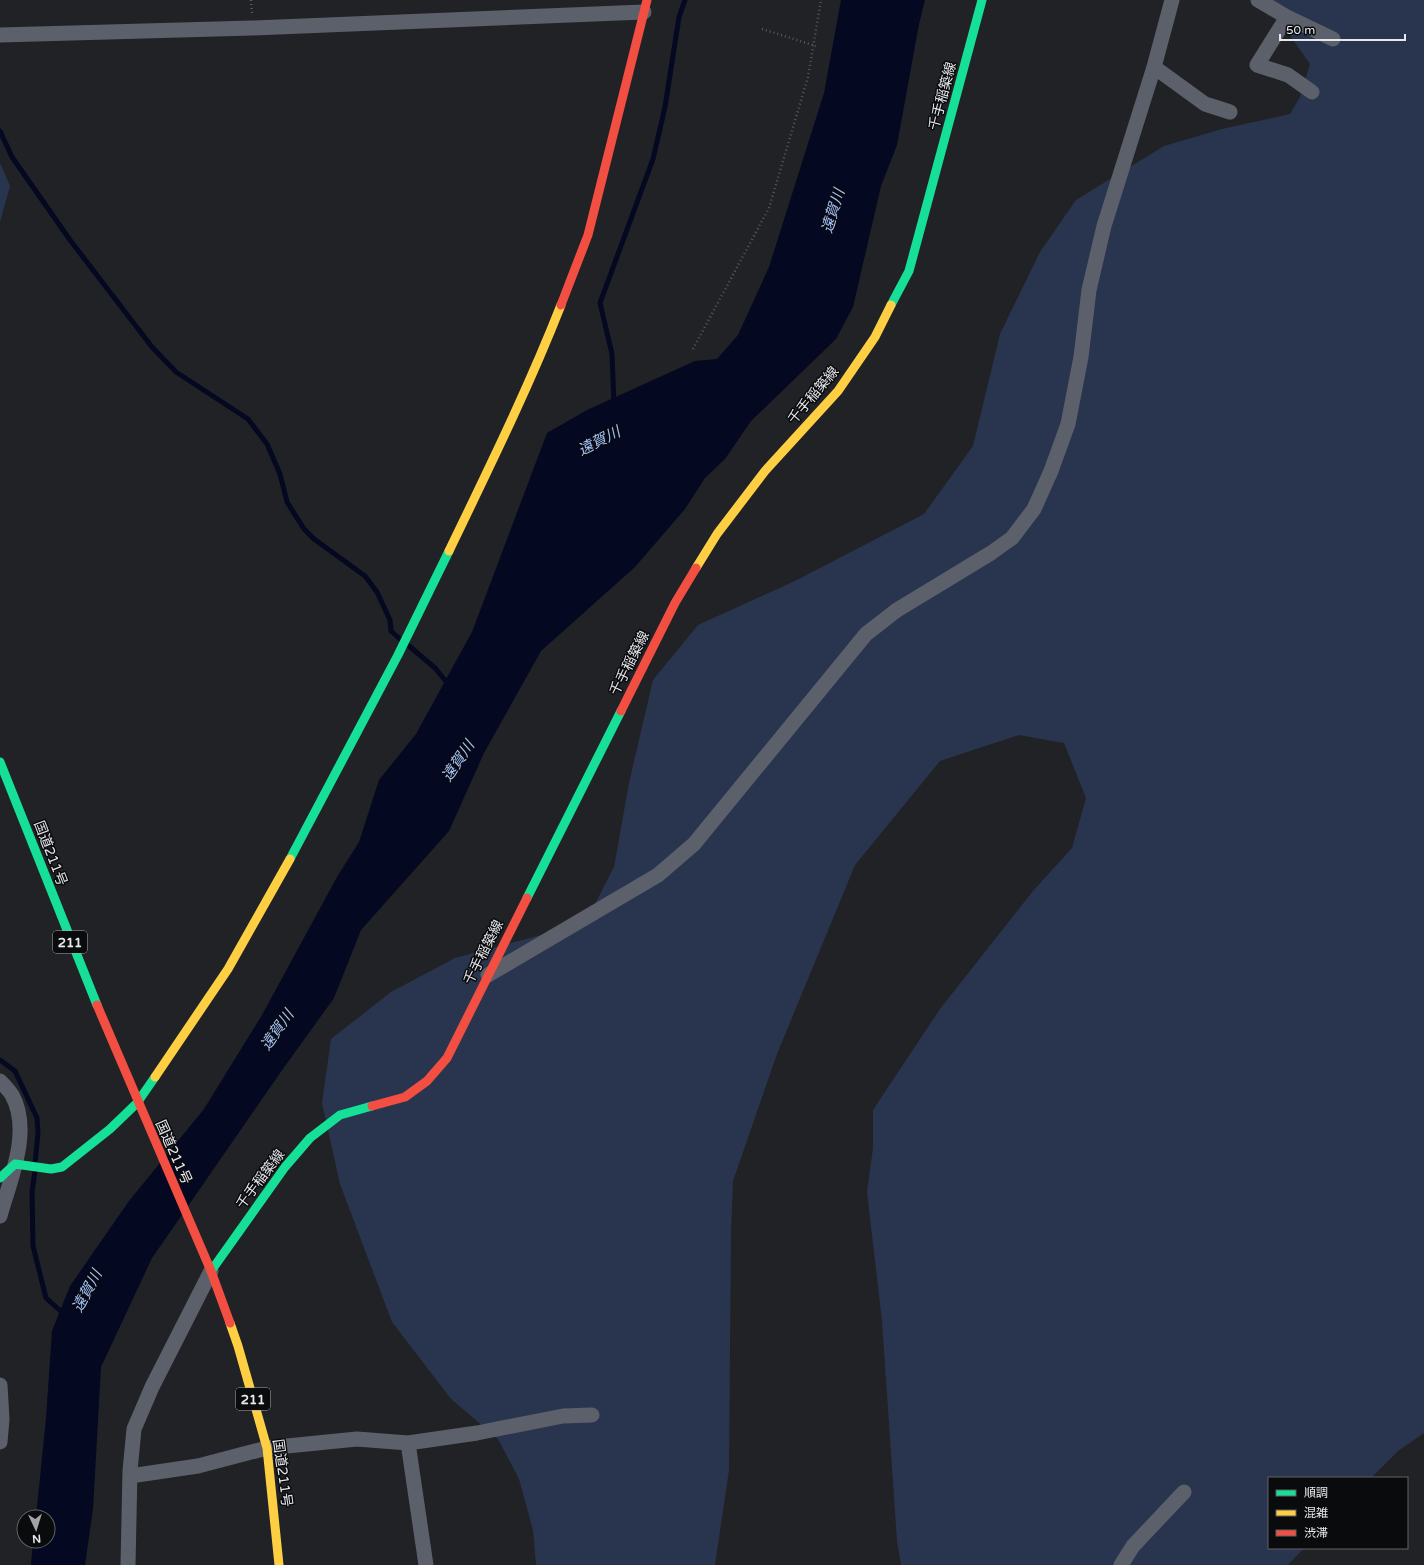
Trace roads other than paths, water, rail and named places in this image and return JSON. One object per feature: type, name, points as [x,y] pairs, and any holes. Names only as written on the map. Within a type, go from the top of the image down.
[{"type":"main road","name":"千手稲築線","points":[[211,1271],[285,1167],[310,1138],[340,1115],[405,1097],[427,1081],[447,1058],[675,603],[717,534],[765,471],[838,391],[875,337],[909,271],[982,0]]},
{"type":"main road","points":[[0,1178],[15,1164],[51,1169],[62,1167],[110,1129],[137,1103],[228,969],[277,883],[398,655],[493,460],[545,346],[588,235],[646,6]]},
{"type":"main road","name":"国道211号","points":[[0,762],[76,956],[144,1120],[198,1239],[238,1346],[268,1448],[279,1565]]},
{"type":"street","points":[[488,975],[658,875],[694,844],[866,634],[897,610],[991,553],[1012,538],[1034,509],[1068,424],[1081,357],[1089,290],[1104,226],[1154,67],[1172,0]]},
{"type":"street","points":[[1258,0],[1287,17],[1333,39]]},
{"type":"street","points":[[0,35],[244,28],[646,6]]},
{"type":"street","points":[[1287,17],[1256,65],[1288,76],[1312,92]]},
{"type":"street","points":[[1154,67],[1205,104],[1230,112]]},
{"type":"street","points":[[0,1081],[12,1096],[18,1114],[21,1132],[15,1164],[0,1216]]},
{"type":"street","points":[[128,1565],[130,1476],[134,1429],[152,1387],[211,1271]]},
{"type":"street","points":[[0,1385],[2,1419],[0,1442]]},
{"type":"street","points":[[130,1476],[198,1466],[268,1448],[357,1439],[408,1443],[477,1433],[564,1416],[592,1415]]},
{"type":"street","points":[[408,1443],[426,1565]]},
{"type":"street","points":[[1122,1565],[1133,1546],[1184,1492]]},
{"type":"water","name":"遠賀川","points":[[841,0],[925,0],[919,24],[897,145],[881,186],[853,307],[836,339],[751,421],[725,459],[705,478],[685,509],[635,567],[541,651],[484,753],[449,831],[361,930],[334,998],[280,1073],[152,1258],[101,1367],[93,1509],[85,1565],[31,1565],[32,1549],[56,1549],[56,1509],[37,1509],[46,1418],[52,1331],[70,1286],[129,1201],[204,1109],[262,1015],[337,877],[359,842],[379,780],[416,734],[472,632],[547,433],[587,410],[695,361],[717,359],[738,335],[769,267],[824,93]]},
{"type":"waterway","points":[[614,405],[612,354],[600,303],[653,159],[665,107],[679,17],[685,0]]},
{"type":"waterway","points":[[0,131],[12,157],[70,240],[152,347],[176,372],[248,419],[267,444],[280,474],[287,502],[304,529],[314,539],[365,576],[377,592],[390,620],[391,631],[400,639]]},
{"type":"waterway","points":[[408,645],[435,668],[449,685]]},
{"type":"waterway","points":[[0,1060],[15,1071],[37,1118],[38,1133],[35,1163]]},
{"type":"waterway","points":[[35,1171],[32,1192],[33,1246],[46,1298],[65,1315]]}]
